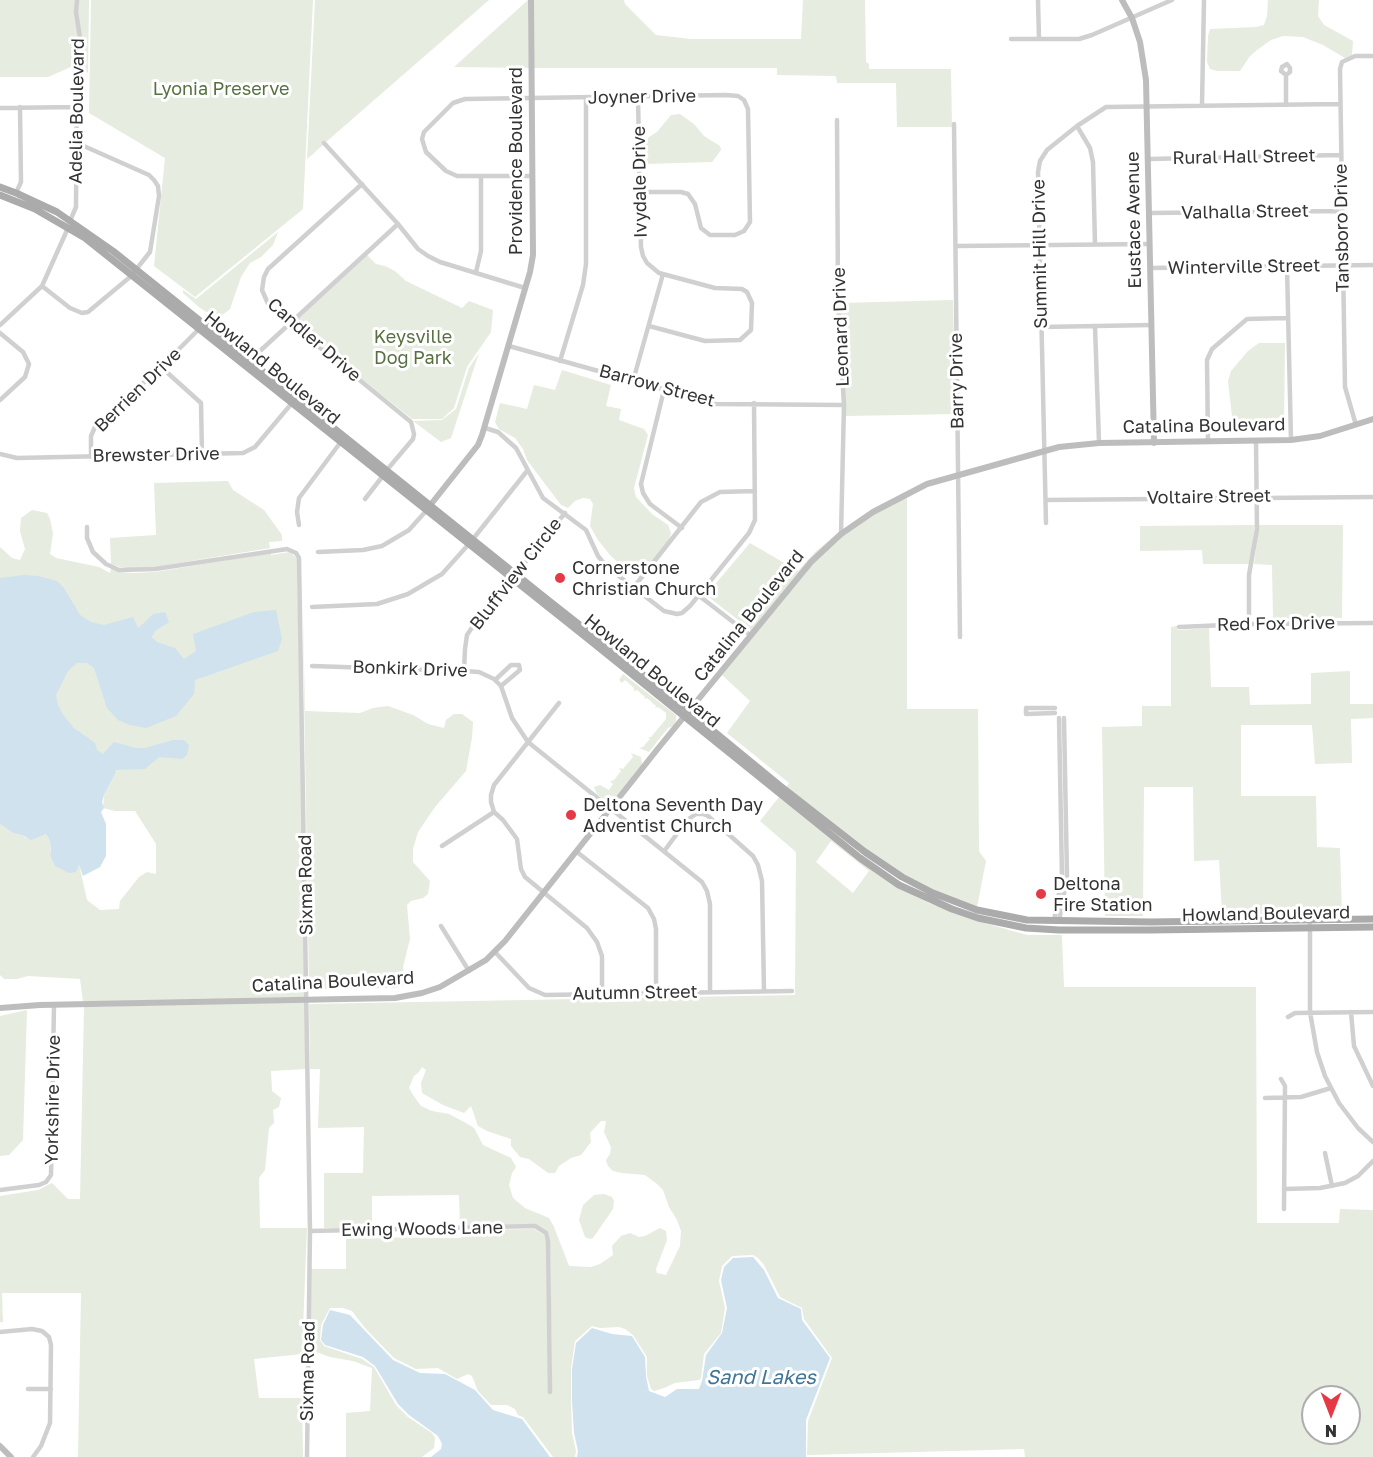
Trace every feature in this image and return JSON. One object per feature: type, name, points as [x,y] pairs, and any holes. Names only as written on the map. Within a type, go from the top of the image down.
[{"type":"main road","name":"Howland Boulevard","points":[[0,187],[16,193],[69,224],[134,273],[687,714],[873,859],[902,877],[933,893],[979,910],[1056,926],[1373,927]]},
{"type":"main road","points":[[0,195],[35,209],[58,222],[69,224]]},
{"type":"main road","name":"Howland Boulevard","points":[[134,273],[200,329],[247,363],[340,443],[384,474]]},
{"type":"main road","name":"Howland Boulevard","points":[[1056,926],[1373,919]]},
{"type":"street","name":"Adelia Boulevard","points":[[69,224],[76,207],[77,74],[82,51],[76,0]]},
{"type":"street","name":"Providence Boulevard","points":[[428,509],[478,445],[509,346],[533,255],[531,0]]},
{"type":"street","points":[[1038,0],[1039,39]]},
{"type":"street","name":"Eustace Avenue","points":[[1122,0],[1132,18],[1144,57],[1154,443]]},
{"type":"street","points":[[1011,39],[1079,39],[1172,0]]},
{"type":"street","points":[[1202,105],[1204,0]]},
{"type":"street","name":"Tansboro Drive","points":[[1356,425],[1345,387],[1340,69],[1342,62],[1355,56],[1373,56]]},
{"type":"street","points":[[1286,75],[1286,104]]},
{"type":"street","name":"Joyner Drive","points":[[532,176],[457,176],[440,167],[426,152],[422,139],[424,132],[458,100],[726,95],[738,96],[744,100],[748,109],[750,222],[744,231],[735,235],[710,234],[701,228],[695,204],[688,194],[641,192]]},
{"type":"street","name":"Ivydale Drive","points":[[638,97],[643,256],[653,269],[663,274],[715,288],[742,289],[752,299],[751,330],[740,340],[705,341],[649,326]]},
{"type":"street","points":[[560,361],[583,285],[586,264],[586,98]]},
{"type":"street","name":"Summit Hill Drive","points":[[1046,523],[1038,172],[1040,161],[1047,150],[1106,107],[1340,104]]},
{"type":"street","points":[[16,193],[21,182],[20,107]]},
{"type":"street","points":[[0,108],[77,107]]},
{"type":"street","name":"Leonard Drive","points":[[837,120],[838,302],[844,405],[840,534]]},
{"type":"street","name":"Barry Drive","points":[[954,124],[960,637]]},
{"type":"street","points":[[1077,126],[1090,148],[1093,162],[1095,244]]},
{"type":"street","points":[[324,142],[418,249],[440,262],[525,288]]},
{"type":"street","points":[[42,286],[70,308],[82,313],[88,312],[134,273],[150,252],[159,196],[158,186],[148,175],[77,143]]},
{"type":"street","name":"Rural Hall Street","points":[[1148,159],[1340,156]]},
{"type":"street","points":[[476,272],[481,250],[481,177]]},
{"type":"street","name":"Candler Drive","points":[[362,184],[268,268],[262,290],[269,306],[289,324],[411,422],[413,439],[365,499]]},
{"type":"street","name":"Valhalla Street","points":[[1149,213],[1342,211]]},
{"type":"street","points":[[0,326],[42,286],[69,224]]},
{"type":"street","points":[[247,363],[398,224]]},
{"type":"street","points":[[957,246],[1150,244]]},
{"type":"street","name":"Winterville Street","points":[[1150,268],[1373,265]]},
{"type":"street","points":[[1287,267],[1291,440]]},
{"type":"street","points":[[633,381],[663,274]]},
{"type":"street","points":[[1208,442],[1207,360],[1212,349],[1247,319],[1288,318]]},
{"type":"street","points":[[1042,327],[1151,325]]},
{"type":"street","points":[[1095,326],[1099,443]]},
{"type":"street","name":"Berrien Drive","points":[[92,457],[91,436],[95,427],[200,329]]},
{"type":"street","points":[[0,333],[23,352],[29,364],[25,377],[0,400]]},
{"type":"street","name":"Barrow Street","points":[[509,346],[716,404],[844,405]]},
{"type":"street","points":[[161,367],[201,403],[202,454]]},
{"type":"street","points":[[664,390],[641,484],[643,493],[650,504],[682,528]]},
{"type":"street","name":"Brewster Drive","points":[[0,454],[17,458],[249,451],[255,447],[292,403]]},
{"type":"street","points":[[485,428],[508,439],[522,457],[527,471],[543,498],[586,530],[598,556],[606,566],[670,614],[682,613],[749,533],[755,520],[754,403]]},
{"type":"street","name":"Catalina Boulevard","points":[[0,1008],[410,996],[440,987],[469,971],[495,952],[811,562],[840,534],[873,512],[927,484],[1044,450],[1099,443],[1291,440],[1320,436],[1373,419]]},
{"type":"street","points":[[1249,621],[1249,575],[1257,529],[1256,442]]},
{"type":"street","points":[[299,525],[297,512],[299,498],[340,443]]},
{"type":"street","points":[[312,607],[377,604],[408,594],[442,574],[471,542],[527,471]]},
{"type":"street","points":[[634,587],[701,502],[709,496],[727,490],[755,491]]},
{"type":"street","name":"Voltaire Street","points":[[1046,500],[1257,496],[1373,497]]},
{"type":"street","points":[[318,552],[363,550],[382,546],[404,534],[428,509]]},
{"type":"street","name":"Bluffview Circle","points":[[464,671],[467,635],[565,513]]},
{"type":"street","name":"Sixma Road","points":[[87,527],[87,538],[93,552],[106,564],[119,570],[155,569],[287,549],[296,553],[299,558],[310,1231],[307,1457]]},
{"type":"street","points":[[698,595],[750,635]]},
{"type":"street","name":"Red Fox Drive","points":[[1179,627],[1373,623]]},
{"type":"street","points":[[495,680],[511,665],[519,665],[520,670],[501,686]]},
{"type":"street","name":"Bonkirk Drive","points":[[312,666],[479,672],[495,680],[501,686],[512,718],[528,742],[699,878],[708,891],[710,992]]},
{"type":"street","points":[[560,703],[492,789],[491,802],[494,812],[517,839],[520,869],[525,877],[587,928],[597,942],[602,956],[602,993]]},
{"type":"street","points":[[1026,708],[1058,714],[1026,714],[1026,708]]},
{"type":"street","points":[[1056,926],[1062,877],[1063,779],[1058,714]]},
{"type":"street","points":[[442,846],[494,812]]},
{"type":"street","points":[[665,850],[687,820],[696,814],[704,814],[753,856],[762,880],[764,991]]},
{"type":"street","points":[[577,852],[643,903],[651,914],[656,929],[656,992]]},
{"type":"street","points":[[1311,920],[1310,1012],[1317,1052],[1331,1088],[1350,1118],[1373,1142]]},
{"type":"street","points":[[441,926],[469,971]]},
{"type":"street","name":"Autumn Street","points":[[495,952],[529,988],[545,995],[792,991]]},
{"type":"street","name":"Yorkshire Drive","points":[[0,1190],[39,1185],[46,1182],[51,1175],[54,1005]]},
{"type":"street","points":[[1288,1017],[1295,1013],[1310,1012],[1373,1012]]},
{"type":"street","points":[[1351,1012],[1354,1046],[1373,1086]]},
{"type":"street","points":[[1281,1079],[1285,1086],[1284,1209]]},
{"type":"street","points":[[1265,1098],[1306,1096],[1331,1088]]},
{"type":"street","points":[[1325,1153],[1332,1186]]},
{"type":"street","points":[[1285,1189],[1345,1183],[1358,1176],[1373,1161]]},
{"type":"street","name":"Ewing Woods Lane","points":[[310,1231],[535,1226],[546,1233],[550,1392]]},
{"type":"street","points":[[0,1332],[32,1329],[42,1331],[49,1337],[51,1345],[50,1423],[47,1434],[33,1457]]},
{"type":"street","points":[[28,1389],[51,1389]]},
{"type":"street","points":[[0,1446],[11,1457]]},
{"type":"green space","points":[[0,0],[89,0],[88,73],[73,66],[48,77],[0,77]]},
{"type":"green space","name":"Lyonia Preserve","points":[[91,0],[313,0],[303,209],[195,297],[154,266],[165,158],[89,113]]},
{"type":"green space","points":[[315,0],[489,0],[326,142],[324,140],[323,145],[307,159]]},
{"type":"green space","points":[[528,0],[529,68],[454,67]]},
{"type":"green space","points":[[533,0],[624,0],[625,4],[656,35],[691,39],[801,39],[803,0],[865,0],[866,62],[869,64],[869,69],[951,69],[952,127],[897,127],[896,83],[837,83],[836,76],[777,75],[777,68],[533,68]]},
{"type":"green space","points":[[1268,0],[1319,0],[1318,16],[1324,25],[1353,41],[1352,55],[1345,58],[1303,37],[1283,36],[1271,40],[1257,50],[1240,71],[1210,69],[1207,62],[1210,29],[1264,25]]},
{"type":"green space","points":[[680,114],[694,124],[704,136],[720,146],[721,150],[712,162],[645,164],[646,139],[657,132],[671,115]]},
{"type":"green space","points":[[278,232],[273,245],[261,257],[250,263],[241,277],[230,309],[222,315],[213,316],[183,293],[183,290],[196,299]]},
{"type":"green space","name":"Keysville Dog Park","points":[[367,255],[376,264],[395,271],[406,281],[462,308],[469,301],[493,310],[491,332],[467,367],[454,408],[442,419],[412,419],[296,326],[296,320]]},
{"type":"green space","points":[[953,300],[956,414],[846,416],[840,303]]},
{"type":"green space","points":[[1259,343],[1285,343],[1284,423],[1283,428],[1277,431],[1236,429],[1233,425],[1228,381],[1231,371],[1248,351]]},
{"type":"green space","points":[[479,353],[451,438],[441,442],[413,421],[442,420],[456,409],[469,368]]},
{"type":"green space","points":[[562,370],[611,385],[606,406],[621,409],[619,420],[644,429],[648,435],[634,488],[636,497],[652,514],[668,525],[671,533],[669,541],[639,577],[632,576],[598,540],[590,526],[593,504],[590,499],[583,498],[575,501],[568,508],[561,505],[527,460],[515,438],[499,429],[495,422],[500,403],[527,409],[534,385],[555,390]]},
{"type":"green space","points":[[228,481],[233,490],[264,510],[282,535],[282,541],[269,542],[270,548],[155,567],[133,569],[111,564],[110,538],[156,535],[154,483]]},
{"type":"green space","points":[[907,498],[907,709],[978,709],[979,851],[986,861],[977,907],[933,891],[883,863],[786,788],[789,783],[727,733],[750,701],[722,675],[751,636],[812,563],[841,537],[896,501]]},
{"type":"green space","points":[[32,510],[47,513],[50,519],[53,533],[50,554],[56,558],[99,567],[110,573],[111,568],[119,572],[155,572],[271,553],[271,555],[290,552],[297,559],[305,997],[83,1002],[80,979],[28,976],[4,979],[0,975],[0,824],[26,838],[46,834],[50,841],[50,851],[77,866],[79,864],[87,900],[100,910],[119,909],[120,901],[139,877],[147,872],[156,874],[156,844],[135,811],[115,811],[103,808],[104,795],[116,772],[63,717],[55,700],[60,666],[161,645],[153,640],[150,622],[129,633],[0,601],[0,547],[12,558],[20,560],[25,549],[20,531],[21,518]]},
{"type":"green space","points":[[1255,525],[1250,564],[1203,564],[1202,550],[1140,551],[1140,526]]},
{"type":"green space","points":[[1259,525],[1343,525],[1342,618],[1273,619],[1272,565],[1254,564]]},
{"type":"green space","points":[[839,532],[809,560],[750,632],[750,629],[706,595],[750,543],[798,571],[815,552]]},
{"type":"green space","points":[[302,574],[305,711],[360,713],[388,706],[413,715],[428,724],[444,728],[446,720],[454,714],[462,714],[473,722],[466,771],[435,807],[418,832],[413,849],[413,862],[430,881],[428,894],[407,905],[410,939],[403,967],[405,985],[396,988],[309,989]]},
{"type":"green space","points":[[1177,626],[1178,630],[1209,628],[1211,687],[1249,687],[1250,705],[1311,704],[1311,673],[1350,671],[1350,704],[1373,704],[1373,718],[1351,719],[1352,763],[1315,764],[1312,725],[1241,725],[1241,796],[1316,796],[1317,847],[1340,848],[1342,914],[1222,914],[1219,860],[1194,861],[1193,787],[1144,787],[1143,916],[1105,916],[1102,727],[1142,726],[1142,706],[1171,706],[1171,627]]},
{"type":"green space","points":[[623,674],[676,715],[673,726],[668,728],[649,752],[639,748],[643,747],[650,739],[648,738],[666,719],[666,713],[658,707],[655,708],[656,706],[647,698],[644,699],[645,697],[637,690],[634,691],[634,688],[625,680],[622,683],[619,680]]},
{"type":"green space","points":[[631,753],[641,757],[642,764],[611,803],[607,802],[597,794],[594,787],[600,785],[609,790],[613,784],[610,781],[614,780],[621,771],[619,768],[623,769],[633,757]]},
{"type":"green space","points":[[779,797],[899,887],[929,903],[974,920],[1027,935],[1062,935],[1064,987],[1256,987],[1257,1223],[1339,1223],[1340,1209],[1373,1210],[1373,1457],[1025,1457],[1024,1449],[807,1455],[808,1421],[832,1358],[804,1319],[802,1308],[780,1297],[764,1265],[753,1255],[732,1256],[722,1266],[719,1281],[725,1308],[721,1333],[704,1354],[699,1380],[675,1383],[654,1391],[651,1389],[647,1376],[647,1357],[633,1335],[619,1327],[592,1326],[575,1341],[571,1368],[571,1401],[575,1457],[553,1457],[515,1409],[507,1405],[491,1405],[478,1391],[472,1376],[468,1374],[457,1379],[438,1368],[416,1369],[394,1358],[352,1311],[330,1308],[321,1325],[320,1340],[324,1346],[362,1359],[374,1367],[396,1405],[408,1417],[432,1433],[435,1438],[434,1448],[422,1457],[346,1457],[346,1413],[370,1411],[372,1368],[316,1352],[306,1353],[310,1269],[346,1269],[346,1237],[461,1238],[461,1230],[534,1229],[544,1235],[546,1241],[549,1394],[552,1394],[550,1241],[547,1232],[534,1224],[460,1226],[459,1195],[372,1196],[372,1228],[324,1228],[324,1173],[363,1173],[364,1127],[318,1128],[320,1069],[310,1069],[309,1004],[795,995],[796,852],[760,821]],"holes":[[[831,841],[869,871],[853,893],[816,862]],[[422,1067],[426,1070],[421,1083],[422,1093],[443,1105],[464,1113],[471,1106],[478,1126],[511,1139],[511,1146],[520,1157],[529,1159],[548,1173],[555,1173],[559,1166],[581,1155],[591,1142],[590,1133],[601,1121],[606,1121],[604,1132],[611,1147],[606,1160],[608,1166],[613,1171],[645,1175],[657,1184],[663,1190],[677,1220],[681,1231],[680,1246],[666,1275],[657,1273],[656,1269],[667,1240],[666,1231],[660,1228],[645,1236],[639,1237],[630,1233],[621,1236],[612,1246],[613,1255],[600,1264],[591,1267],[569,1266],[549,1218],[525,1208],[513,1198],[509,1185],[516,1167],[511,1158],[483,1145],[474,1128],[466,1123],[449,1114],[421,1106],[409,1088],[414,1076]]]},
{"type":"green space","points":[[305,1002],[306,1069],[271,1071],[272,1091],[281,1098],[279,1107],[273,1110],[274,1123],[269,1128],[265,1170],[259,1178],[260,1228],[307,1228],[302,1354],[254,1359],[259,1398],[302,1398],[303,1457],[78,1457],[81,1293],[2,1293],[3,1322],[0,1322],[0,1196],[38,1190],[52,1183],[68,1199],[80,1199],[84,1007]]},
{"type":"green space","points":[[27,1010],[23,1140],[9,1155],[0,1156],[0,1016]]},
{"type":"green space","points":[[604,1194],[612,1197],[613,1209],[590,1239],[585,1237],[579,1220],[583,1205],[594,1195]]},
{"type":"water","points":[[24,575],[57,581],[64,588],[80,615],[91,622],[104,625],[133,617],[138,628],[153,614],[165,612],[169,622],[155,631],[152,637],[157,642],[175,648],[184,659],[196,651],[193,634],[254,612],[276,610],[282,639],[278,651],[195,680],[194,694],[176,716],[146,728],[118,720],[107,708],[94,668],[87,663],[77,663],[68,671],[56,695],[58,705],[74,728],[95,743],[97,750],[103,754],[114,742],[136,748],[145,748],[173,740],[184,740],[189,745],[187,755],[182,759],[159,757],[145,769],[115,770],[102,802],[104,808],[101,812],[106,824],[106,856],[100,867],[83,876],[79,865],[76,872],[69,873],[55,866],[51,857],[50,841],[46,834],[31,840],[13,833],[0,824],[0,578]]},
{"type":"water","name":"Sand Lakes","points":[[753,1257],[764,1270],[778,1298],[801,1309],[802,1320],[830,1358],[806,1420],[806,1457],[577,1457],[572,1401],[572,1369],[576,1343],[592,1328],[612,1334],[632,1336],[645,1357],[649,1391],[665,1397],[677,1389],[699,1389],[706,1355],[722,1333],[727,1308],[721,1280],[724,1267],[733,1258]]},
{"type":"water","points":[[330,1310],[350,1315],[393,1360],[420,1373],[445,1374],[475,1390],[493,1410],[522,1419],[550,1457],[431,1457],[441,1449],[442,1444],[438,1436],[398,1404],[375,1366],[363,1357],[325,1345],[321,1340],[323,1325]]},
{"type":"place","name":"Cornerstone Christian Church","points":[[560,578]]},
{"type":"place","name":"Deltona Seventh Day Adventist Church","points":[[571,815]]},
{"type":"place","name":"Deltona Fire Station","points":[[1041,894]]}]
